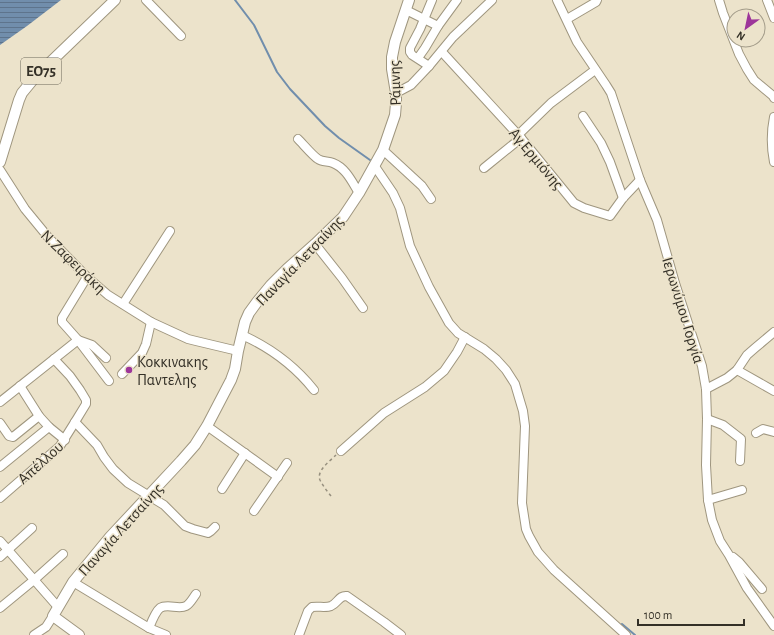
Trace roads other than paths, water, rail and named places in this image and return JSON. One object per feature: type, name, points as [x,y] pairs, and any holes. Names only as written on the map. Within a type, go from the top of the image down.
[{"type":"main road","name":"ΕΟ75","points":[[0,162],[22,93],[36,76],[115,0]]},
{"type":"main road","name":"Ράμνης","points":[[374,165],[382,150],[394,114],[396,93],[392,69],[392,57],[395,42],[409,0]]},
{"type":"main road","name":"Παναγία Λετσαίνης","points":[[52,616],[73,582],[110,537],[150,496],[195,445],[207,426],[231,380],[235,369],[245,322],[256,302],[287,269],[343,217],[359,193],[374,165]]},
{"type":"main road","points":[[52,616],[79,635]]},
{"type":"street","points":[[146,0],[181,36]]},
{"type":"street","points":[[429,66],[412,55],[410,48],[432,0]]},
{"type":"street","points":[[418,58],[438,26],[457,0]]},
{"type":"street","points":[[396,93],[411,85],[442,52],[453,37],[492,0]]},
{"type":"street","name":"Ιερωνύμου Γοργία","points":[[557,0],[577,42],[611,93],[640,180],[656,220],[702,366],[706,389],[706,465],[708,500],[712,520],[720,541],[747,588],[774,626]]},
{"type":"street","points":[[567,19],[597,0]]},
{"type":"street","points":[[719,0],[739,54],[747,69],[754,80],[774,98]]},
{"type":"street","points":[[767,0],[774,18]]},
{"type":"street","points":[[406,10],[425,18],[438,26]]},
{"type":"street","name":"Αγ.Ερμιόνης","points":[[442,52],[520,136],[574,203],[584,208],[610,216],[623,198],[640,180]]},
{"type":"street","points":[[484,168],[520,136],[550,103],[595,70]]},
{"type":"street","points":[[583,116],[601,143],[610,162],[623,198]]},
{"type":"street","points":[[774,117],[771,130],[774,162]]},
{"type":"street","points":[[298,139],[317,159],[336,164],[343,170],[348,175],[359,193]]},
{"type":"street","points":[[382,150],[422,186],[431,199]]},
{"type":"street","points":[[374,165],[393,193],[400,208],[410,246],[429,287],[449,323],[458,333],[484,350],[503,366],[515,384],[523,411],[525,426],[522,504],[526,529],[529,536],[538,552],[554,570],[626,635]]},
{"type":"street","name":"Ν.Ζαφειράκη","points":[[0,170],[20,203],[35,223],[87,277],[108,295],[151,322],[196,342],[238,351]]},
{"type":"street","points":[[123,304],[170,231]]},
{"type":"street","points":[[315,244],[363,308]]},
{"type":"street","points":[[87,277],[62,318],[62,322],[109,380]]},
{"type":"street","points":[[122,374],[142,353],[146,344],[151,322]]},
{"type":"street","points":[[706,389],[727,378],[737,370],[747,356],[774,332]]},
{"type":"street","points":[[242,335],[254,340],[276,354],[296,370],[314,390]]},
{"type":"street","points":[[341,451],[384,414],[425,387],[444,371],[464,337]]},
{"type":"street","points":[[78,340],[92,345],[106,358]]},
{"type":"street","points":[[0,402],[78,340]]},
{"type":"street","name":"Απέλλου","points":[[0,498],[60,446],[86,404],[84,396],[70,376],[54,359]]},
{"type":"street","points":[[737,370],[774,391]]},
{"type":"street","points":[[20,386],[39,416],[49,427],[65,440]]},
{"type":"street","points":[[0,423],[9,436],[13,437],[39,416]]},
{"type":"street","points":[[707,419],[723,425],[741,439],[740,461]]},
{"type":"street","points":[[75,422],[97,445],[113,469],[128,483],[164,505],[185,526],[193,530],[208,533],[215,527]]},
{"type":"street","points":[[207,426],[278,477]]},
{"type":"street","points":[[0,467],[49,427]]},
{"type":"street","points":[[756,433],[763,429],[774,432]]},
{"type":"street","points":[[222,488],[245,453]]},
{"type":"street","points":[[254,511],[287,463]]},
{"type":"street","points":[[708,500],[742,490]]},
{"type":"street","points":[[0,557],[32,528]]},
{"type":"street","points":[[0,541],[58,607]]},
{"type":"street","points":[[0,608],[63,554]]},
{"type":"street","points":[[729,555],[739,562],[762,589]]},
{"type":"street","points":[[73,582],[149,628],[166,635]]},
{"type":"street","points":[[149,628],[160,608],[166,606],[186,606],[196,594]]},
{"type":"street","points":[[299,635],[308,611],[312,607],[333,605],[344,595],[401,635]]},
{"type":"street","points":[[42,635],[52,616]]},
{"type":"street","points":[[34,635],[46,627]]},
{"type":"water","points":[[0,0],[61,0],[0,45]]},
{"type":"waterway","points":[[235,0],[254,25],[277,72],[290,89],[325,126],[370,160]]},
{"type":"waterway","points":[[622,624],[635,635]]},
{"type":"place","name":"Κοκκινακης Παντελης","points":[[129,370]]}]
